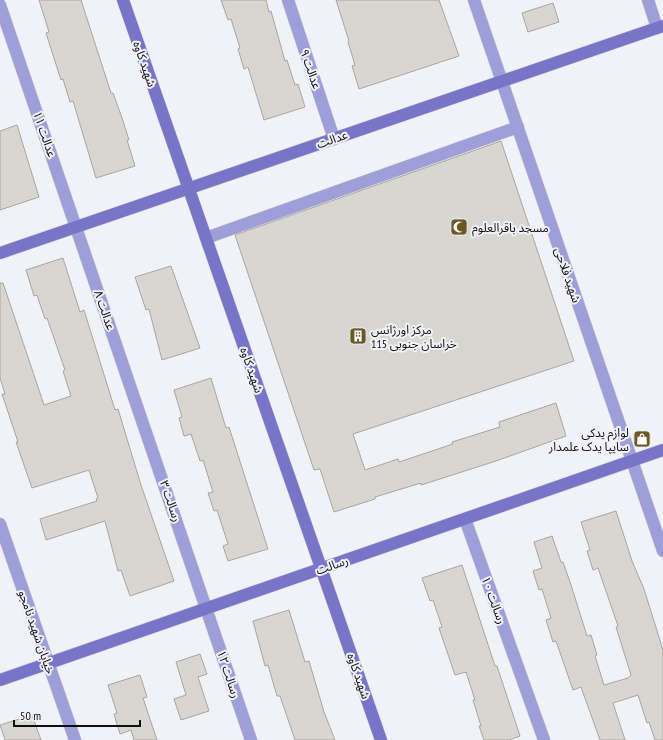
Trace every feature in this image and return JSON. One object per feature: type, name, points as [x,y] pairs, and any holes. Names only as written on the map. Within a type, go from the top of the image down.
[{"type":"street","name":"شهید کاوه","points":[[123,0],[381,740]]},
{"type":"street","name":"عدالت ۹","points":[[288,0],[334,138]]},
{"type":"street","name":"شهید فلاحی","points":[[474,0],[663,551]]},
{"type":"street","points":[[648,0],[660,27]]},
{"type":"street","name":"عدالت ۱۱","points":[[0,5],[77,227]]},
{"type":"street","name":"عدالت","points":[[0,253],[660,27]]},
{"type":"street","points":[[206,238],[518,127]]},
{"type":"street","name":"عدالت ۸","points":[[77,227],[134,394]]},
{"type":"street","name":"رسالت ۳","points":[[134,394],[207,608]]},
{"type":"street","name":"رسالت","points":[[0,680],[663,450]]},
{"type":"street","name":"رسالت ۱۰","points":[[465,519],[544,740]]},
{"type":"street","name":"خیابان شهید نامجو","points":[[0,524],[75,740]]},
{"type":"street","name":"رسالت ۱۲","points":[[207,608],[251,740]]},
{"type":"building","points":[[39,0],[81,0],[111,93],[113,93],[122,118],[135,166],[96,178],[73,101],[70,102],[63,79],[61,80],[46,33],[49,32]]},
{"type":"building","points":[[221,0],[266,0],[269,12],[271,11],[285,61],[287,60],[295,85],[298,84],[305,107],[264,120],[248,67],[244,69],[238,49],[240,48],[231,19],[228,20]]},
{"type":"building","points":[[336,0],[439,0],[459,56],[359,89],[352,66],[355,65],[348,42],[349,41]]},
{"type":"building","points":[[553,3],[559,22],[528,32],[522,13]]},
{"type":"building","points":[[17,125],[39,197],[0,210],[0,131]]},
{"type":"building","points":[[501,141],[574,361],[353,434],[365,470],[398,459],[399,462],[453,444],[452,442],[500,427],[499,422],[556,403],[566,436],[496,461],[421,485],[421,483],[375,497],[375,499],[334,512],[320,469],[314,470],[235,235]]},
{"type":"building","points":[[63,258],[80,312],[84,310],[115,410],[118,409],[141,485],[174,581],[130,596],[121,570],[118,571],[105,521],[46,540],[40,519],[97,501],[96,499],[98,498],[89,470],[32,488],[16,442],[18,442],[2,394],[5,394],[0,378],[0,283],[3,283],[44,405],[71,396],[63,371],[65,370],[47,318],[45,319],[37,295],[34,296],[26,270]]},
{"type":"building","points":[[171,266],[200,348],[162,360],[149,309],[146,310],[135,277]]},
{"type":"building","points":[[211,378],[226,428],[229,427],[268,549],[228,561],[223,546],[228,544],[217,510],[214,511],[208,493],[213,492],[203,460],[200,461],[191,434],[184,436],[179,418],[182,417],[174,390]]},
{"type":"building","points":[[616,511],[632,561],[644,589],[663,650],[663,740],[655,740],[649,722],[647,723],[638,695],[613,703],[625,740],[600,740],[581,687],[573,690],[556,641],[553,642],[546,620],[551,618],[542,589],[539,590],[533,571],[542,568],[534,542],[552,536],[561,562],[563,562],[587,636],[591,635],[597,655],[595,656],[604,685],[628,678],[631,675],[616,627],[618,626],[598,568],[593,570],[587,551],[590,550],[581,522]]},
{"type":"building","points":[[462,565],[520,736],[509,740],[484,740],[473,700],[475,700],[466,672],[455,675],[439,628],[442,627],[433,600],[430,601],[422,578]]},
{"type":"building","points":[[289,610],[305,662],[309,661],[324,712],[335,740],[295,740],[280,696],[277,696],[268,665],[265,666],[253,621]]},
{"type":"building","points":[[200,654],[207,674],[198,677],[209,711],[181,720],[174,699],[186,695],[176,662]]},
{"type":"building","points":[[140,675],[147,697],[143,698],[157,740],[134,740],[131,730],[120,734],[114,714],[117,713],[108,685]]},
{"type":"building","points":[[32,715],[41,740],[5,740],[0,725]]},
{"type":"place","name":"مسجد باقرالعلوم","points":[[459,227]]},
{"type":"place","name":"مرکز اورژانس 115 خراسان جنوبی","points":[[358,336]]},
{"type":"place","name":"لوازم یدکی سایپا یدک علمدار","points":[[642,439]]}]
